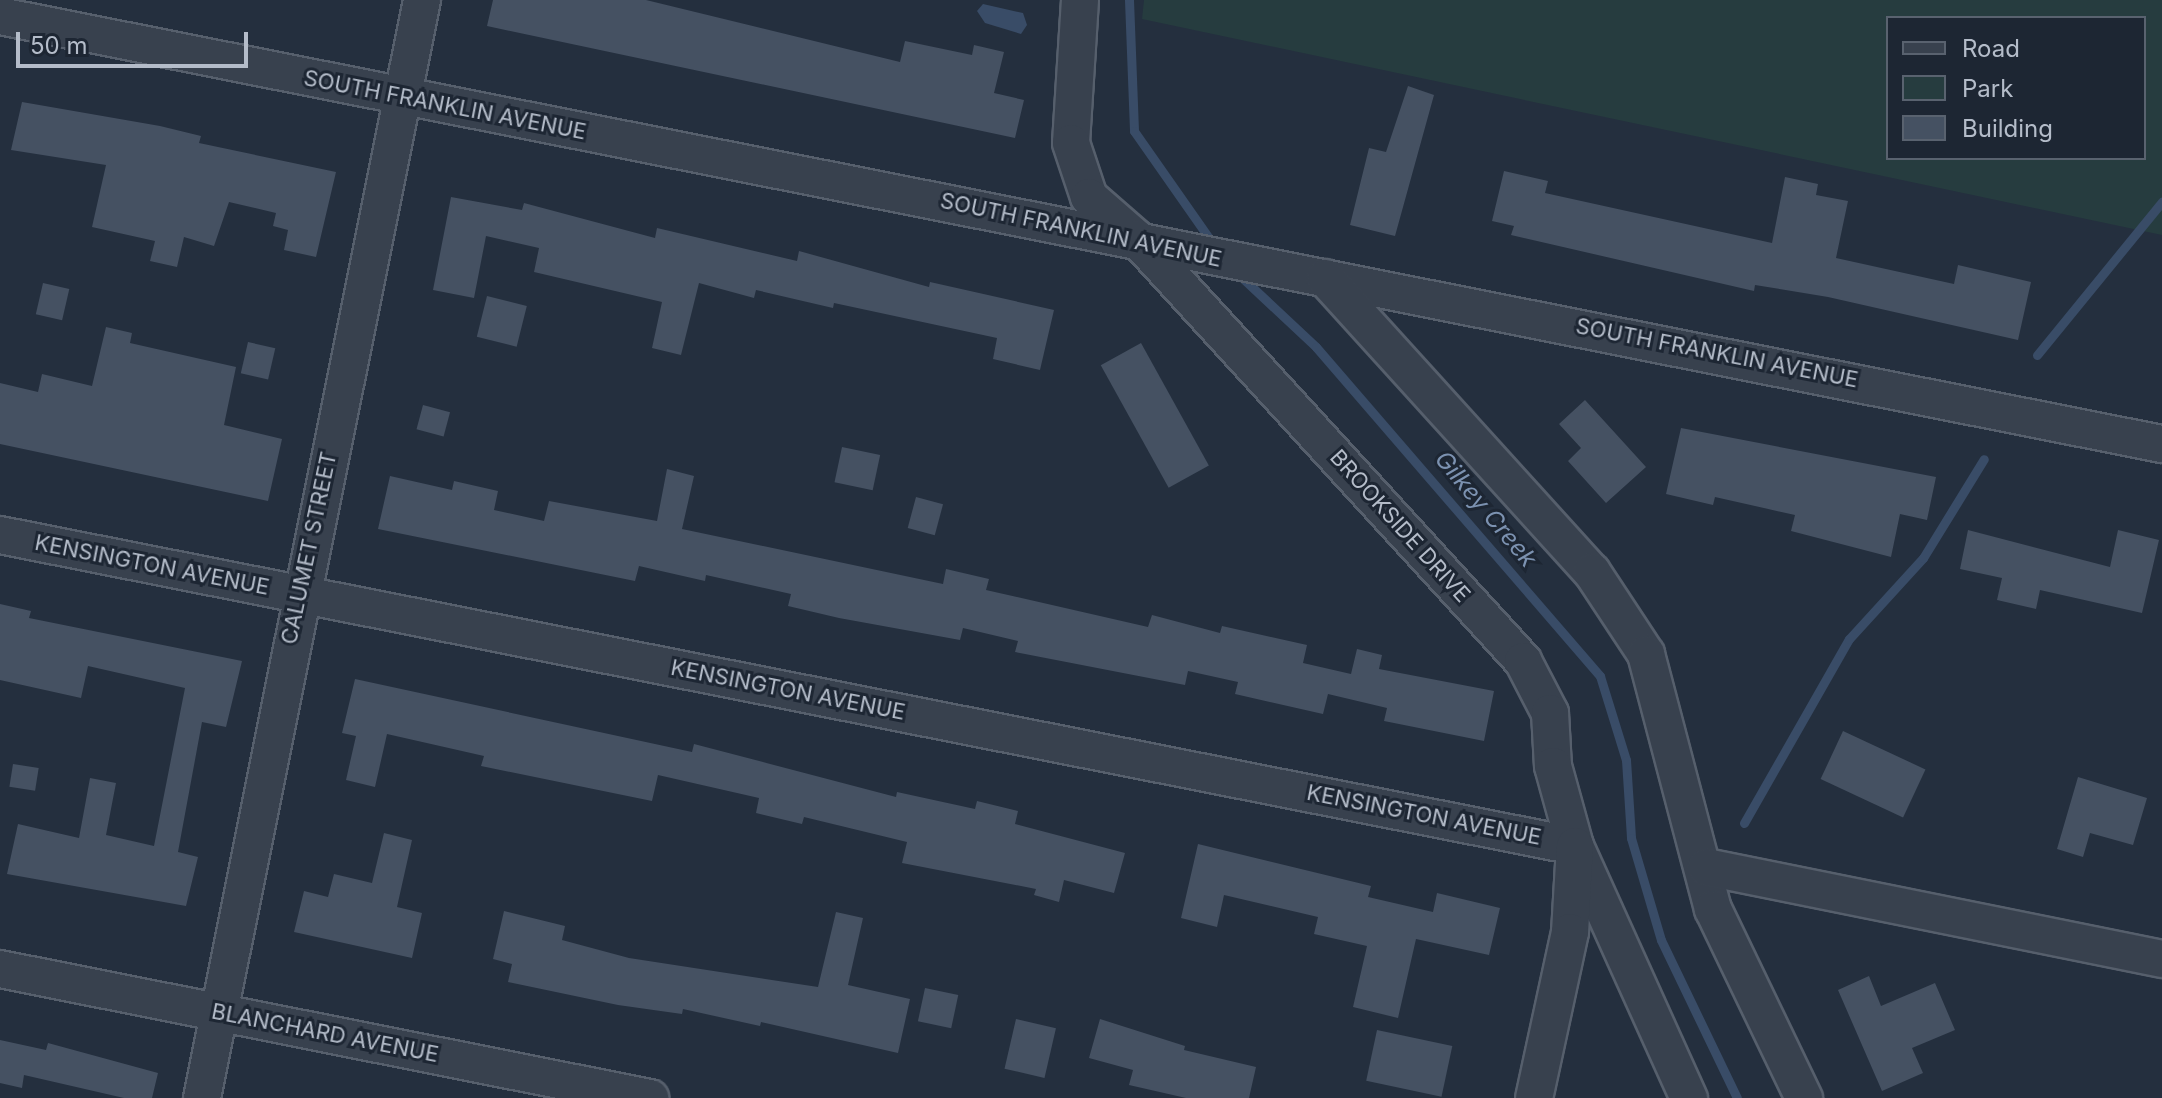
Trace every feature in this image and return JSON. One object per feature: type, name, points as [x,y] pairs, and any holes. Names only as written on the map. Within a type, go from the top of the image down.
[{"type":"street","name":"CALUMET STREET","points":[[202,1098],[299,594],[422,0]]},
{"type":"street","name":"BROOKSIDE DRIVE","points":[[1080,0],[1071,143],[1089,197],[1137,239],[1523,661],[1550,713],[1553,766],[1575,846],[1689,1098]]},
{"type":"street","name":"SOUTH FRANKLIN AVENUE","points":[[0,16],[2162,444]]},
{"type":"street","points":[[1325,278],[1574,550],[1646,654],[1686,823],[1706,867],[1713,909],[1804,1098]]},
{"type":"street","name":"KENSINGTON AVENUE","points":[[0,535],[1575,846]]},
{"type":"street","points":[[1534,1098],[1570,932],[1575,846]]},
{"type":"street","points":[[1706,867],[2162,959]]},
{"type":"street","name":"BLANCHARD AVENUE","points":[[0,969],[650,1098]]},
{"type":"green space","points":[[1144,0],[2162,0],[2162,235],[1142,19]]},
{"type":"water","points":[[983,4],[1023,13],[1027,25],[1021,34],[985,23],[977,11]]},
{"type":"building","points":[[493,0],[646,0],[900,62],[905,41],[972,55],[974,45],[1004,52],[994,93],[1024,100],[1015,138],[487,26]]},
{"type":"building","points":[[1408,86],[1434,95],[1395,236],[1350,225],[1369,148],[1386,152]]},
{"type":"building","points":[[22,102],[160,126],[201,136],[199,143],[336,172],[316,257],[284,250],[288,230],[273,226],[276,213],[229,202],[214,246],[184,237],[177,267],[150,261],[155,241],[92,227],[106,165],[11,150]]},
{"type":"building","points":[[1504,171],[1548,181],[1545,193],[1772,243],[1785,177],[1818,184],[1816,195],[1848,201],[1836,258],[1954,284],[1958,265],[2031,282],[2018,340],[1828,297],[1755,285],[1754,291],[1511,235],[1514,226],[1492,221]]},
{"type":"building","points":[[451,197],[522,210],[524,203],[655,238],[657,228],[797,261],[799,251],[929,287],[930,282],[1054,310],[1040,370],[993,359],[997,338],[834,303],[833,308],[756,290],[754,298],[699,283],[681,355],[652,348],[662,302],[534,272],[539,248],[486,236],[474,298],[433,290]]},
{"type":"building","points":[[43,283],[69,289],[62,320],[36,314]]},
{"type":"building","points":[[487,296],[527,306],[517,347],[477,337]]},
{"type":"building","points":[[106,327],[132,333],[130,343],[236,367],[224,425],[282,439],[268,501],[0,444],[0,383],[38,392],[42,374],[92,386]]},
{"type":"building","points":[[248,342],[275,348],[268,379],[241,373]]},
{"type":"building","points":[[1141,343],[1209,465],[1169,488],[1101,365]]},
{"type":"building","points":[[1585,400],[1646,467],[1606,503],[1568,461],[1581,448],[1559,424]]},
{"type":"building","points":[[423,405],[450,412],[444,436],[417,429]]},
{"type":"building","points":[[1681,428],[1936,477],[1927,520],[1900,514],[1891,557],[1791,531],[1795,515],[1715,497],[1713,505],[1666,494]]},
{"type":"building","points":[[842,447],[880,455],[873,490],[835,482]]},
{"type":"building","points":[[667,469],[694,476],[682,529],[943,584],[946,569],[989,579],[986,590],[1148,627],[1152,615],[1220,633],[1222,626],[1307,645],[1303,663],[1351,674],[1357,649],[1382,655],[1379,669],[1494,691],[1484,741],[1384,721],[1387,708],[1328,694],[1323,714],[1235,694],[1238,682],[1188,671],[1185,685],[1015,652],[1018,641],[963,628],[960,640],[839,618],[788,606],[791,594],[706,575],[705,581],[639,566],[635,581],[378,529],[390,476],[452,490],[454,481],[498,491],[494,510],[544,521],[549,501],[657,521]]},
{"type":"building","points":[[916,497],[943,504],[935,535],[908,528]]},
{"type":"building","points":[[1968,530],[2110,567],[2118,530],[2159,540],[2142,613],[2040,590],[2036,609],[1997,600],[2002,578],[1960,569]]},
{"type":"building","points":[[0,604],[31,611],[29,618],[242,661],[226,727],[202,722],[178,852],[198,857],[186,906],[7,874],[18,824],[79,838],[90,778],[116,783],[106,835],[154,846],[185,688],[88,666],[81,698],[0,680]]},
{"type":"building","points":[[355,679],[692,752],[694,744],[896,797],[897,792],[975,809],[977,801],[1018,811],[1015,824],[1125,853],[1114,893],[1064,880],[1059,902],[1034,895],[1036,889],[902,863],[907,842],[804,817],[802,824],[756,813],[759,798],[658,775],[652,801],[481,766],[484,756],[387,734],[375,787],[346,780],[356,736],[342,733]]},
{"type":"building","points":[[1843,731],[1925,769],[1903,817],[1821,779]]},
{"type":"building","points":[[13,764],[39,768],[35,791],[9,787]]},
{"type":"building","points":[[2078,777],[2147,798],[2133,845],[2090,833],[2083,857],[2057,849]]},
{"type":"building","points":[[384,833],[412,840],[397,907],[422,913],[412,958],[294,932],[304,891],[328,897],[334,874],[372,883]]},
{"type":"building","points":[[1198,844],[1371,886],[1368,897],[1433,912],[1437,893],[1500,908],[1489,955],[1416,939],[1398,1018],[1353,1007],[1367,946],[1314,934],[1318,917],[1224,895],[1217,927],[1181,918]]},
{"type":"building","points":[[504,911],[565,926],[562,940],[629,958],[818,987],[836,912],[863,918],[848,985],[910,999],[898,1053],[761,1022],[760,1026],[683,1009],[682,1014],[618,1005],[508,982],[512,964],[493,959]]},
{"type":"building","points":[[1869,976],[1881,1006],[1935,983],[1955,1030],[1912,1048],[1923,1073],[1882,1091],[1838,990]]},
{"type":"building","points":[[925,988],[958,995],[951,1028],[918,1021]]},
{"type":"building","points":[[1016,1019],[1056,1028],[1044,1078],[1005,1069]]},
{"type":"building","points":[[1100,1019],[1185,1046],[1184,1050],[1256,1067],[1249,1098],[1186,1098],[1129,1085],[1133,1070],[1089,1058]]},
{"type":"building","points":[[1377,1030],[1452,1046],[1442,1097],[1366,1081]]},
{"type":"building","points":[[0,1040],[46,1050],[48,1043],[158,1073],[152,1098],[124,1098],[24,1075],[22,1088],[0,1083]]},
{"type":"waterway","name":"Gilkey Creek","points":[[1129,0],[1134,131],[1213,244]]},
{"type":"waterway","points":[[2037,355],[2162,202]]},
{"type":"waterway","name":"Gilkey Creek","points":[[1237,273],[1316,347],[1600,676],[1626,760],[1631,838],[1661,940],[1737,1098]]},
{"type":"waterway","points":[[1744,823],[1849,639],[1923,558],[1984,459]]}]
